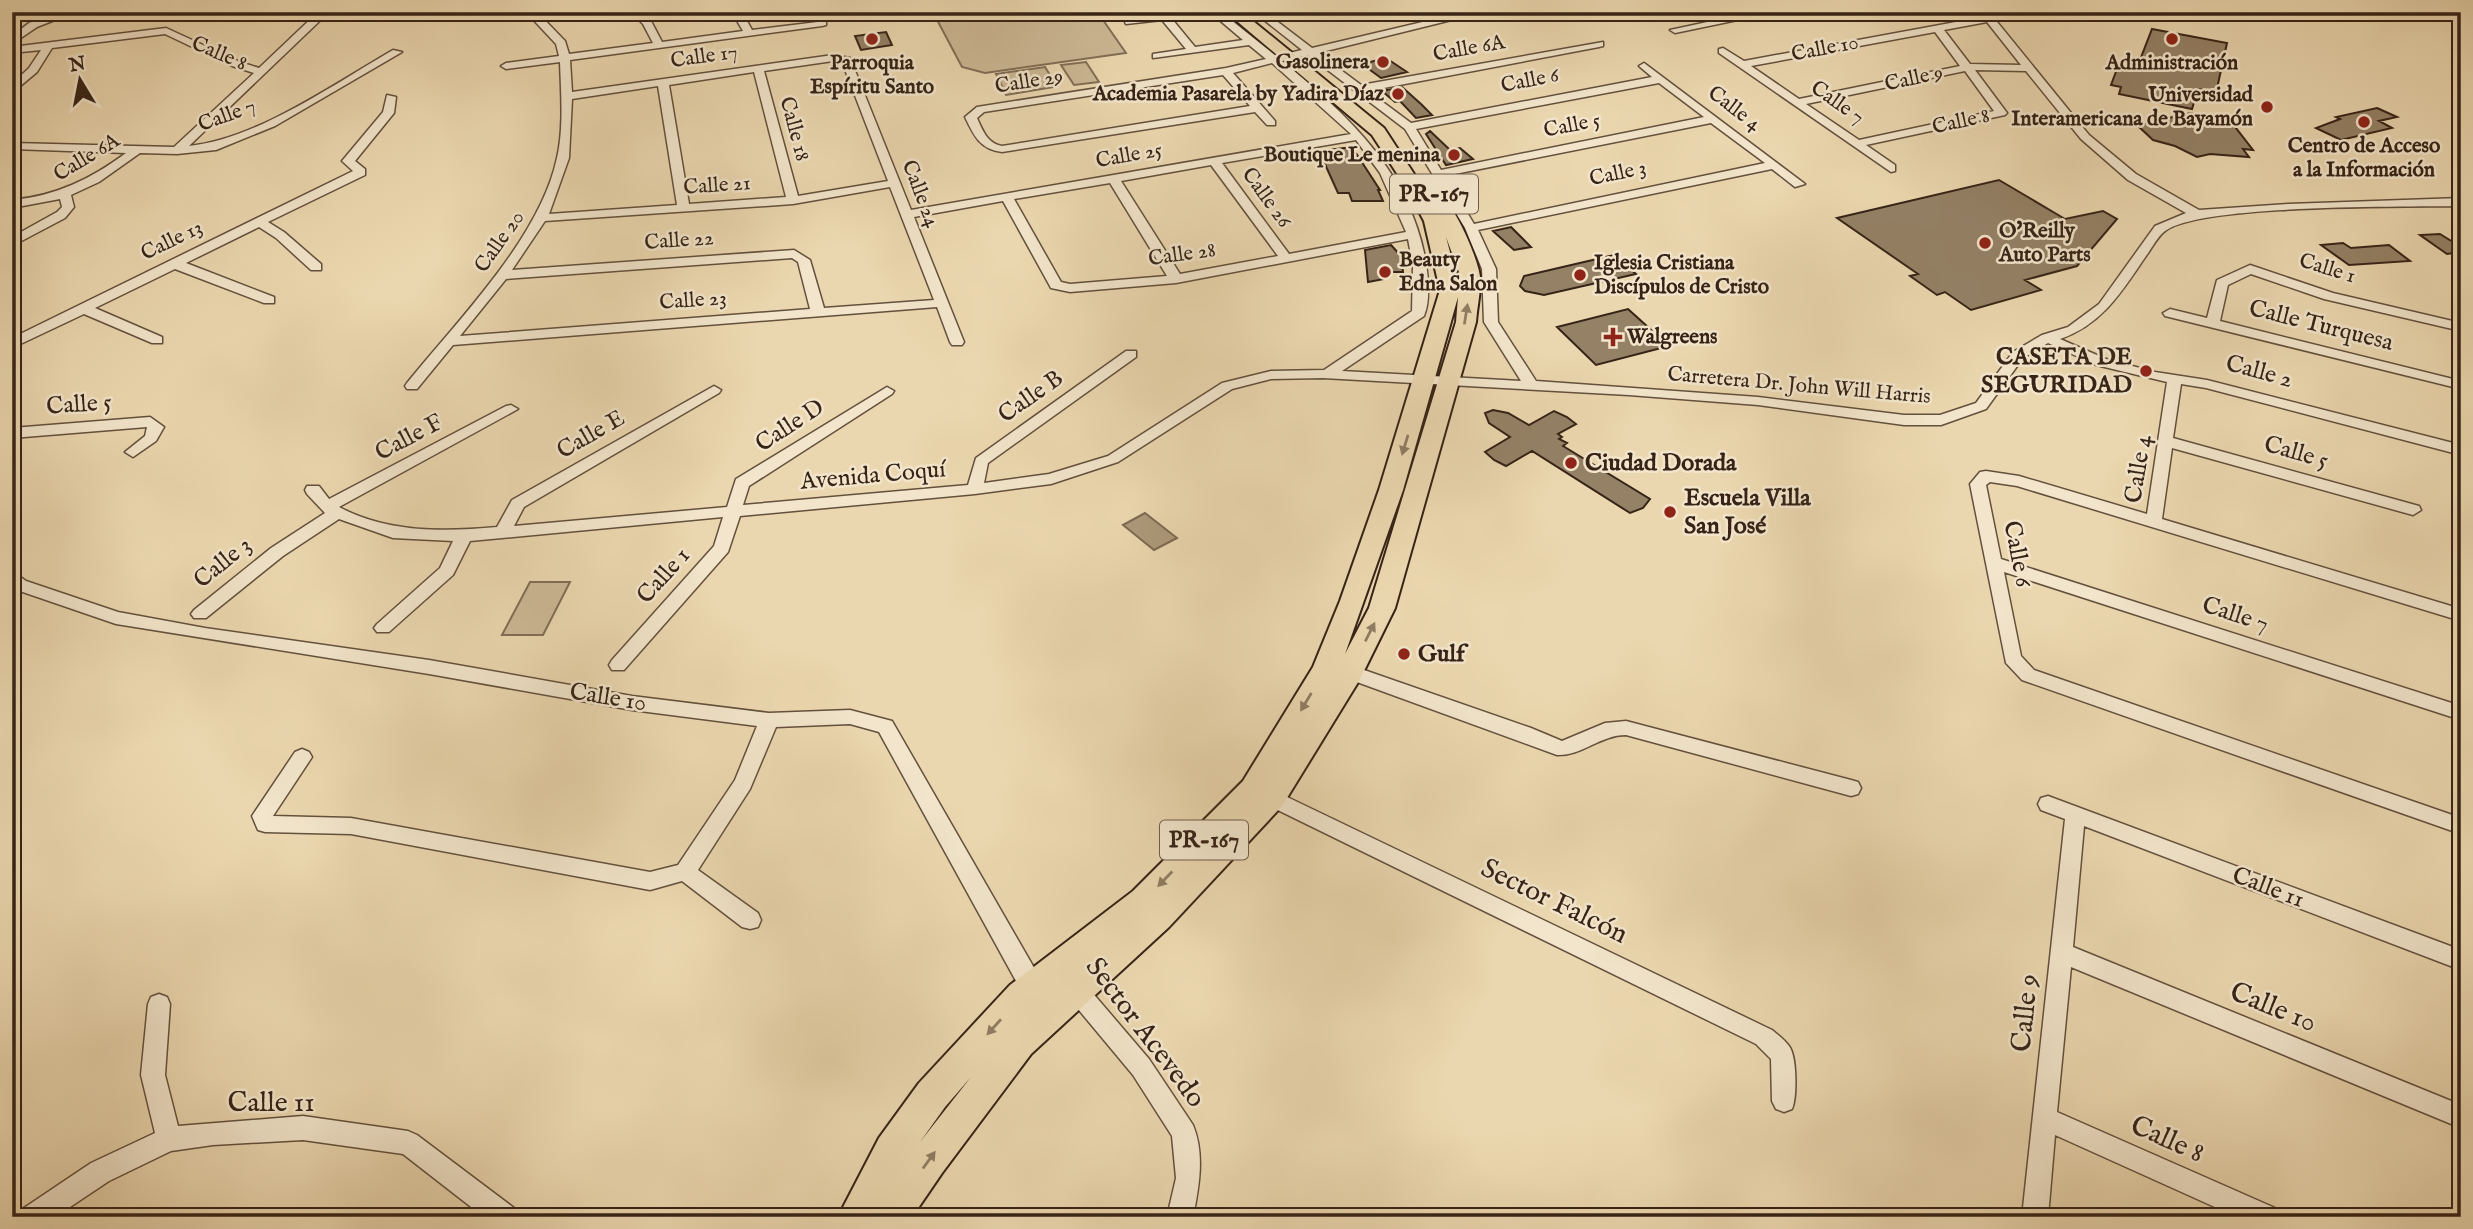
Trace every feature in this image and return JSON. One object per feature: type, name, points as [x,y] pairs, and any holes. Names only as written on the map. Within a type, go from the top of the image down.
[{"type":"highway","name":"PR-167","points":[[890,1217],[929,1160],[1019,1044],[1158,917],[1262,793],[1339,668],[1382,608],[1437,380],[1466,322],[1470,283],[1449,218],[1388,129],[1234,12]]},
{"type":"highway","name":"PR-167","points":[[1248,12],[1293,55]]},
{"type":"highway","name":"PR-167","points":[[857,1217],[892,1151],[932,1095],[1034,987],[1144,901],[1262,793]]},
{"type":"street","points":[[12,41],[33,25],[70,12]]},
{"type":"street","points":[[177,151],[324,12]]},
{"type":"street","points":[[531,12],[561,43],[565,58]]},
{"type":"street","points":[[636,12],[648,23],[659,45]]},
{"type":"street","points":[[737,12],[749,33]]},
{"type":"street","points":[[1130,22],[1196,12]]},
{"type":"street","points":[[1215,12],[1250,42],[1293,55],[1359,89],[1409,127],[1471,228],[1489,269],[1491,322],[1531,385]]},
{"type":"street","points":[[1263,15],[1293,12]]},
{"type":"street","points":[[1293,55],[1479,12]]},
{"type":"street","points":[[1675,30],[1748,14],[1772,12]]},
{"type":"street","points":[[1263,15],[1390,179],[1414,234],[1424,289],[1419,313],[1327,374]]},
{"type":"street","points":[[1986,16],[2085,137],[2132,177],[2196,214]]},
{"type":"street","name":"Calle 10","points":[[1743,64],[1986,16]]},
{"type":"street","points":[[1165,17],[1193,51]]},
{"type":"street","points":[[506,66],[822,23]]},
{"type":"street","points":[[1688,27],[1700,35]]},
{"type":"street","name":"Calle 8","points":[[1857,144],[2001,113],[1937,27]]},
{"type":"street","name":"Calle 8","points":[[12,50],[166,31],[236,64],[262,72]]},
{"type":"street","points":[[1157,56],[1250,42]]},
{"type":"street","name":"Calle 6A","points":[[1359,89],[1600,44]]},
{"type":"street","points":[[12,90],[33,70],[49,45]]},
{"type":"street","name":"Calle 7","points":[[1723,51],[1891,168]]},
{"type":"street","name":"Calle 7","points":[[12,146],[177,151],[216,147],[271,124],[397,52]]},
{"type":"street","name":"Calle 29","points":[[1258,108],[1002,149],[990,148],[984,144],[971,117],[981,109],[1226,71],[1293,55]]},
{"type":"street","name":"Calle 20","points":[[412,386],[502,275],[541,218],[563,158],[567,96],[565,58]]},
{"type":"street","name":"Calle 17","points":[[567,96],[833,58],[846,60]]},
{"type":"street","name":"Calle 24","points":[[846,60],[957,342]]},
{"type":"street","name":"Calle 4","points":[[1644,66],[1799,184]]},
{"type":"street","name":"Calle 9","points":[[1798,102],[1969,67],[2031,68]]},
{"type":"street","name":"Calle 18","points":[[758,69],[793,200]]},
{"type":"street","points":[[1226,71],[1271,123]]},
{"type":"street","name":"Calle 6","points":[[1409,127],[1661,79]]},
{"type":"street","points":[[663,82],[684,208]]},
{"type":"street","name":"Calle 13","points":[[12,344],[361,172],[348,161],[388,113],[391,97]]},
{"type":"street","name":"Calle 5","points":[[1439,174],[1713,119]]},
{"type":"street","name":"Calle 25","points":[[907,214],[1359,136]]},
{"type":"street","name":"Calle 6A","points":[[12,204],[40,203],[65,196],[103,175],[139,149]]},
{"type":"street","name":"Calle 26","points":[[1214,161],[1286,258]]},
{"type":"street","name":"Calle 3","points":[[1471,228],[1774,165]]},
{"type":"street","points":[[1113,178],[1176,279]]},
{"type":"street","name":"Calle 21","points":[[541,218],[793,200],[895,183]]},
{"type":"street","points":[[12,242],[61,215],[68,207],[65,196]]},
{"type":"street","name":"Calle 28","points":[[1007,197],[1056,285],[1070,288],[1176,279],[1414,234]]},
{"type":"street","name":"Carretera Dr. John Will Harris","points":[[1437,380],[1758,401],[1904,421],[1941,420],[1981,406],[2018,355],[2048,338],[2073,330],[2104,307],[2159,229],[2172,220],[2196,214],[2334,204],[2460,203]]},
{"type":"street","points":[[258,222],[280,235],[316,267]]},
{"type":"street","name":"Calle 22","points":[[502,275],[794,254],[804,260],[818,312]]},
{"type":"street","points":[[175,264],[269,300]]},
{"type":"street","name":"Calle 1","points":[[2213,323],[2222,283],[2250,269],[2329,296],[2461,327]]},
{"type":"street","name":"Calle 23","points":[[449,341],[941,303]]},
{"type":"street","points":[[82,308],[157,340]]},
{"type":"street","name":"Calle Turquesa","points":[[2170,313],[2461,385]]},
{"type":"street","name":"Calle 2","points":[[2048,338],[2101,362],[2174,381],[2207,384],[2461,450]]},
{"type":"street","name":"Calle B","points":[[975,489],[981,461],[1131,354]]},
{"type":"street","name":"Avenida Coquí","points":[[332,510],[393,533],[464,536],[975,489],[1051,479],[1113,458],[1227,386],[1271,375],[1327,374],[1437,380]]},
{"type":"street","name":"Calle 4","points":[[2154,521],[2174,381]]},
{"type":"street","name":"Calle E","points":[[503,532],[518,505],[714,390]]},
{"type":"street","name":"Calle D","points":[[732,511],[742,483],[887,391]]},
{"type":"street","name":"Calle F","points":[[277,552],[332,510],[511,409]]},
{"type":"street","name":"Calle 5","points":[[12,433],[150,422],[156,427],[150,438],[133,452]]},
{"type":"street","name":"Calle 5","points":[[2166,441],[2391,510],[2413,510]]},
{"type":"street","name":"Calle 6","points":[[2461,615],[2019,481],[1986,476],[1978,484],[2012,658],[2028,675],[2461,826]]},
{"type":"street","points":[[313,489],[332,510]]},
{"type":"street","name":"Calle 1","points":[[618,665],[722,548],[732,511]]},
{"type":"street","points":[[383,628],[447,571],[464,536]]},
{"type":"street","name":"Calle 3","points":[[200,614],[277,552]]},
{"type":"street","name":"Calle 7","points":[[1994,563],[2461,713]]},
{"type":"street","name":"Calle 10","points":[[12,577],[20,585],[116,618],[429,667],[632,703],[769,720],[850,717],[885,726],[1024,974],[1051,1012]]},
{"type":"street","points":[[1339,668],[1524,733],[1552,746],[1564,748],[1612,726],[1851,788]]},
{"type":"street","points":[[303,757],[262,816],[265,824],[351,825],[650,881],[685,872],[743,783],[769,720]]},
{"type":"street","name":"Sector Falcón","points":[[1262,793],[1764,1037],[1782,1054],[1784,1101]]},
{"type":"street","name":"Calle 11","points":[[2048,804],[2461,960]]},
{"type":"street","name":"Calle 9","points":[[2035,1217],[2075,815]]},
{"type":"street","points":[[685,872],[750,920]]},
{"type":"street","name":"Calle 10","points":[[2062,953],[2461,1117]]},
{"type":"street","name":"Sector Acevedo","points":[[1058,968],[1141,1067],[1184,1133],[1188,1178],[1180,1217]]},
{"type":"street","points":[[159,1004],[153,1075],[169,1139]]},
{"type":"street","name":"Calle 8","points":[[2045,1118],[2266,1217]]},
{"type":"street","name":"Calle 11","points":[[33,1217],[100,1172],[169,1139],[213,1133],[303,1128],[408,1143],[505,1217]]},
{"type":"shaded area","points":[[953,14],[1092,17],[1103,20],[1126,53],[985,73],[962,67],[935,16]]},
{"type":"shaded area","points":[[1086,62],[1099,82],[1074,85],[1061,65]]},
{"type":"shaded area","points":[[1045,67],[1055,83],[1053,87],[1006,95],[996,74]]},
{"type":"shaded area","points":[[1145,513],[1177,538],[1154,550],[1123,525]]},
{"type":"shaded area","points":[[530,582],[570,582],[543,635],[502,635]]},
{"type":"building","points":[[2152,29],[2227,43],[2216,93],[2198,89],[2192,109],[2119,94],[2121,87],[2111,85],[2120,61],[2138,65]]},
{"type":"building","name":"Parroquia Espíritu Santo","points":[[886,32],[892,45],[861,50],[855,36]]},
{"type":"building","name":"Gasolinera","points":[[1386,58],[1407,72],[1381,78],[1362,64]]},
{"type":"building","points":[[1402,87],[1432,115],[1416,118],[1400,101],[1395,102],[1382,91]]},
{"type":"building","name":"Centro de Acceso a la Información","points":[[2377,108],[2397,117],[2379,121],[2392,128],[2341,140],[2316,128],[2340,119],[2336,117]]},
{"type":"building","points":[[2191,113],[2220,126],[2232,123],[2253,150],[2243,149],[2249,157],[2210,154],[2197,157],[2175,146],[2153,140],[2137,125]]},
{"type":"building","name":"Boutique Le menina","points":[[1430,131],[1450,150],[1460,148],[1473,159],[1446,165],[1426,134]]},
{"type":"building","points":[[1352,147],[1380,190],[1383,201],[1352,201],[1349,193],[1338,193],[1319,151]]},
{"type":"building","name":"O'Reilly Auto Parts","points":[[1999,180],[2065,219],[2103,211],[2117,219],[2077,266],[2025,280],[2041,290],[1971,310],[1945,292],[1937,295],[1910,276],[1918,274],[1837,218]]},
{"type":"building","points":[[1511,227],[1531,247],[1514,250],[1493,231]]},
{"type":"building","points":[[2440,234],[2461,247],[2461,252],[2447,254],[2420,235]]},
{"type":"building","points":[[2343,243],[2351,248],[2389,245],[2410,261],[2349,265],[2321,245]]},
{"type":"building","points":[[1391,245],[1401,256],[1403,272],[1383,272],[1384,279],[1368,282],[1365,250]]},
{"type":"building","name":"Iglesia Cristiana Discípulos de Cristo","points":[[1614,255],[1636,274],[1544,295],[1525,291],[1520,286],[1524,276]]},
{"type":"building","name":"Walgreens","points":[[1628,309],[1669,346],[1596,365],[1557,327]]},
{"type":"building","name":"Ciudad Dorada","points":[[1493,410],[1508,413],[1529,425],[1554,411],[1567,417],[1576,424],[1558,434],[1562,437],[1559,439],[1567,443],[1563,446],[1650,499],[1643,508],[1630,513],[1532,451],[1506,466],[1494,460],[1485,452],[1510,437],[1489,423],[1485,413]]},
{"type":"place","name":"Parroquia Espíritu Santo","points":[[872,39]]},
{"type":"place","name":"Administración","points":[[2172,39]]},
{"type":"place","name":"Gasolinera","points":[[1383,62]]},
{"type":"place","name":"Academia Pasarela by Yadira Díaz","points":[[1398,94]]},
{"type":"place","name":"Universidad Interamericana de Bayamón","points":[[2267,107]]},
{"type":"place","name":"Centro de Acceso a la Información","points":[[2364,122]]},
{"type":"place","name":"Boutique Le menina","points":[[1454,155]]},
{"type":"place","name":"O'Reilly Auto Parts","points":[[1985,243]]},
{"type":"place","name":"Beauty Edna Salon","points":[[1385,272]]},
{"type":"place","name":"Iglesia Cristiana Discípulos de Cristo","points":[[1580,275]]},
{"type":"place","name":"Walgreens","points":[[1613,337]]},
{"type":"place","name":"CASETA DE SEGURIDAD","points":[[2146,371]]},
{"type":"place","name":"Ciudad Dorada","points":[[1571,463]]},
{"type":"place","name":"Escuela Villa San José","points":[[1670,512]]},
{"type":"place","name":"Gulf","points":[[1404,654]]}]
